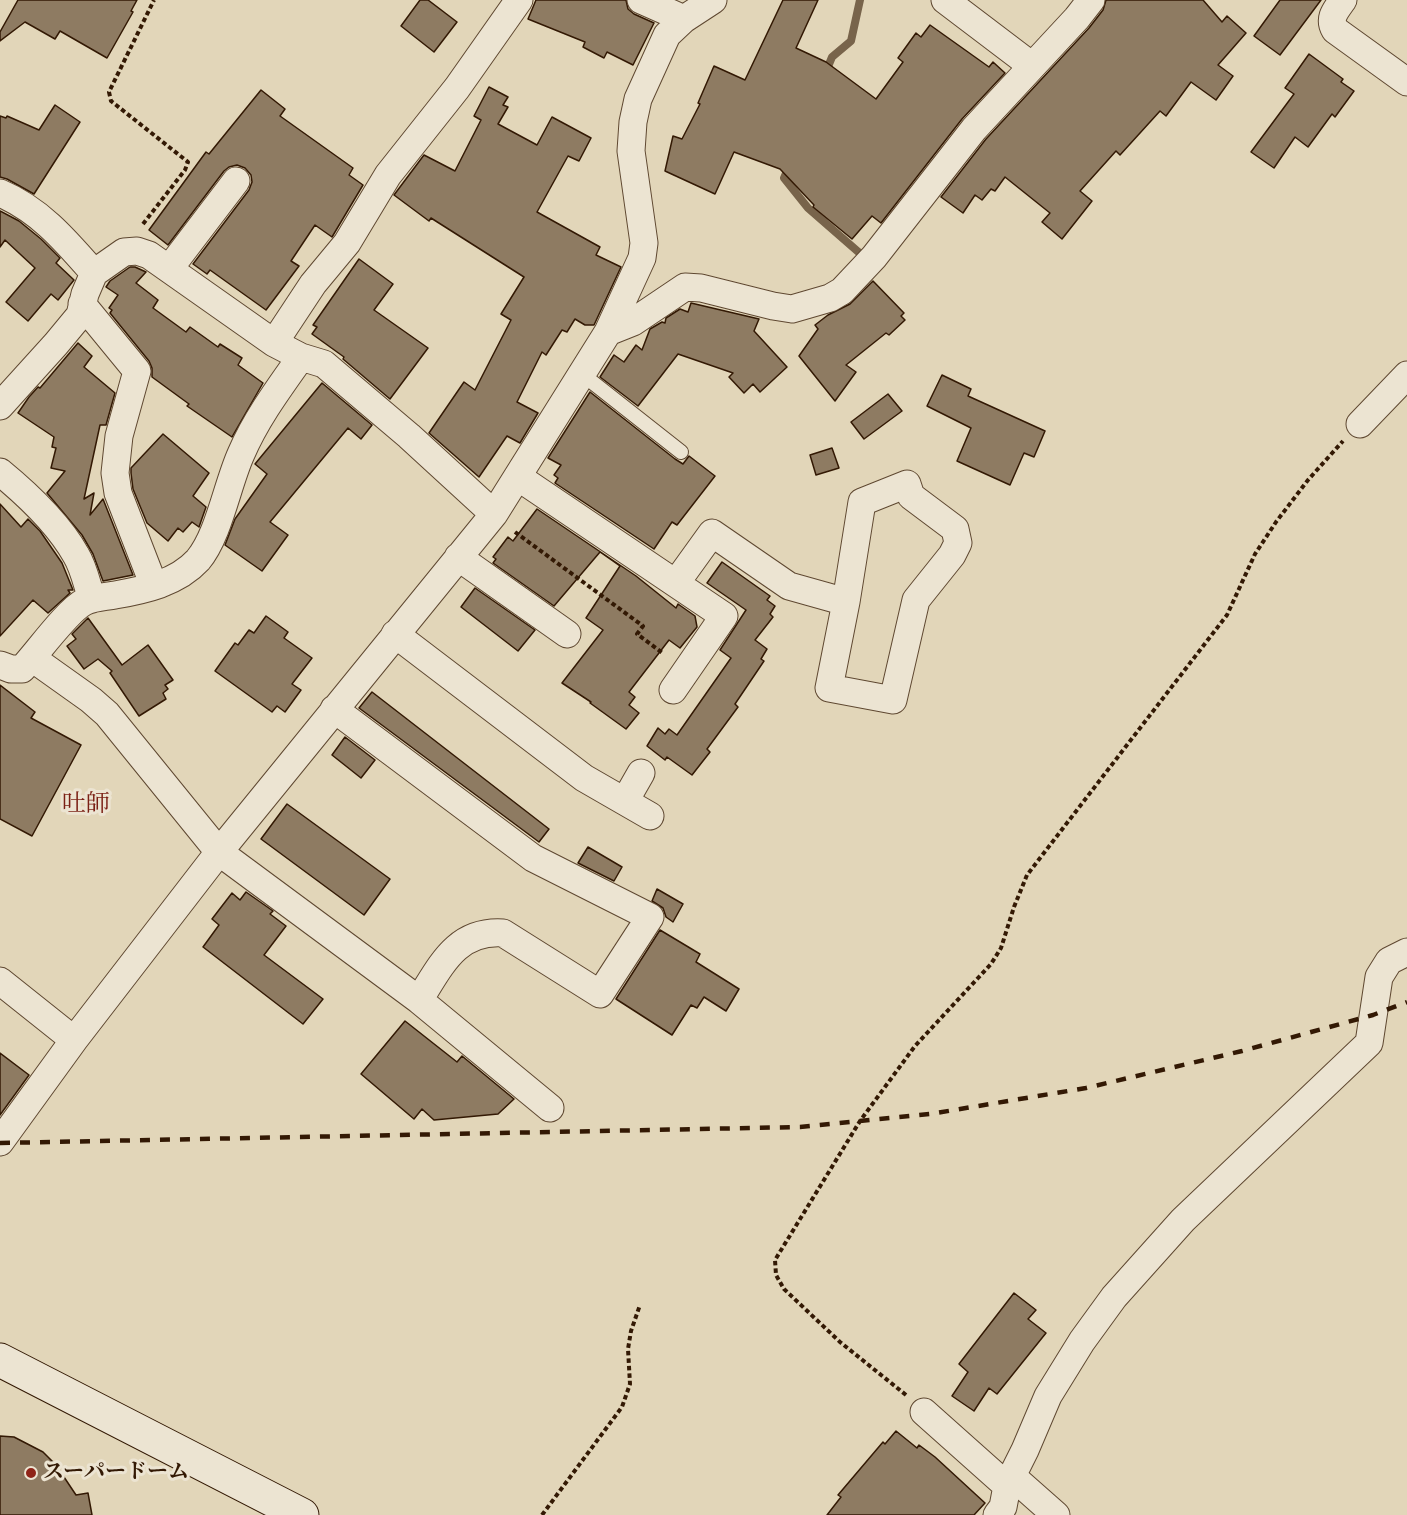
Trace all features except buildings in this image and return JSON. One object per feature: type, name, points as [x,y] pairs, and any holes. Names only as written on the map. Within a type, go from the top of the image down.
[{"type":"street","points":[[274,343],[313,284],[346,243],[388,175],[457,88],[519,0]]},
{"type":"street","points":[[641,0],[684,19]]},
{"type":"street","points":[[0,1142],[74,1041],[219,852],[494,514],[518,477],[608,332],[642,258],[644,243],[631,151],[633,122],[638,99],[667,36],[684,19],[713,0]]},
{"type":"street","points":[[945,0],[1032,66]]},
{"type":"street","points":[[608,332],[633,322],[685,288],[701,288],[792,309],[830,298],[842,291],[866,265],[974,129],[1091,0]]},
{"type":"street","points":[[1343,0],[1331,21],[1335,30],[1407,82]]},
{"type":"street","points":[[169,269],[236,181]]},
{"type":"street","points":[[0,193],[13,198],[40,216],[57,231],[94,273]]},
{"type":"street","points":[[4,393],[56,344],[80,315],[94,273],[124,252],[137,251],[149,255],[274,343],[301,357],[324,364],[409,436],[494,514]]},
{"type":"street","points":[[82,304],[137,371],[119,436],[115,473],[118,493],[154,586]]},
{"type":"street","points":[[0,665],[11,669],[22,669],[76,608],[92,599],[147,590],[187,570],[198,559],[208,546],[241,454],[263,412],[301,357]]},
{"type":"street","points":[[1360,424],[1407,375]]},
{"type":"street","points":[[0,472],[38,506],[64,536],[77,556],[92,599]]},
{"type":"street","points":[[518,477],[724,616],[680,680]]},
{"type":"street","points":[[907,484],[911,496],[955,529],[958,543],[952,555],[916,600],[893,700],[829,688],[846,602],[862,502],[907,484]]},
{"type":"street","points":[[676,583],[712,533],[789,586],[846,602]]},
{"type":"street","points":[[458,557],[567,634]]},
{"type":"street","points":[[395,634],[584,778],[650,816]]},
{"type":"street","points":[[33,658],[92,700],[107,714],[219,852],[419,1000],[550,1108]]},
{"type":"street","points":[[334,710],[533,858],[651,917],[600,994],[503,933],[490,932],[476,935],[447,957],[419,1000]]},
{"type":"street","points":[[625,801],[642,773]]},
{"type":"street","points":[[997,1515],[1003,1507],[1010,1481],[1048,1396],[1082,1341],[1114,1297],[1183,1220],[1369,1043],[1379,976],[1389,961],[1407,952]]},
{"type":"street","points":[[0,981],[74,1041]]},
{"type":"street","points":[[0,1360],[302,1515]]},
{"type":"street","points":[[924,1412],[1056,1515]]},
{"type":"lane","points":[[582,374],[681,452]]},
{"type":"path","points":[[124,252],[185,170],[188,162],[111,101],[109,92],[154,0]]},
{"type":"path","points":[[924,1412],[920,1406],[840,1342],[784,1289],[776,1275],[775,1260],[860,1121],[915,1046],[991,964],[1001,948],[1027,875],[1227,615],[1255,554],[1276,522],[1327,459],[1360,424]]},
{"type":"path","points":[[494,514],[507,527],[643,626],[637,634],[680,680]]},
{"type":"path","points":[[542,1515],[622,1407],[630,1384],[628,1349],[630,1330],[640,1305]]},
{"type":"waterway","points":[[825,74],[832,57],[851,41],[860,0]]},
{"type":"waterway","points":[[790,164],[784,178],[808,208],[863,256]]},
{"type":"railway","points":[[0,1143],[800,1127],[930,1114],[1086,1088],[1242,1051],[1373,1015],[1407,1002]]},
{"type":"place","name":"スーパードーム","points":[[31,1473]]},
{"type":"district","name":"吐師","points":[[86,805]]}]
